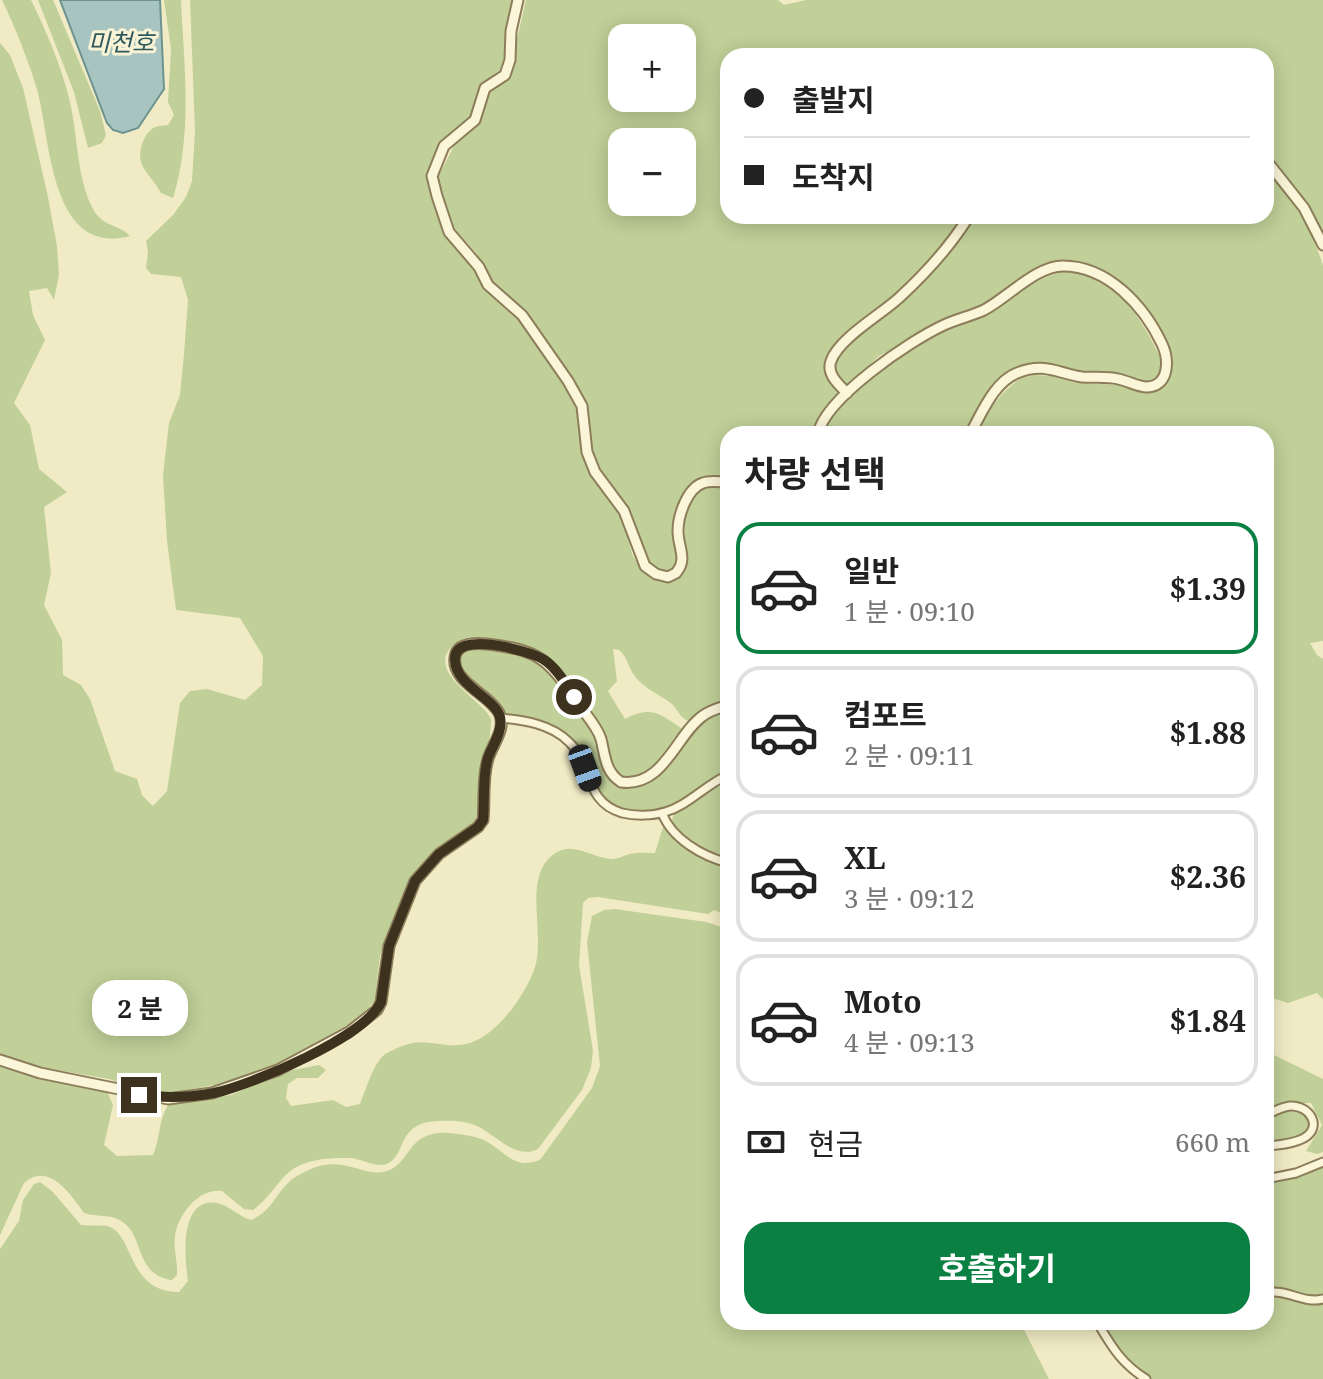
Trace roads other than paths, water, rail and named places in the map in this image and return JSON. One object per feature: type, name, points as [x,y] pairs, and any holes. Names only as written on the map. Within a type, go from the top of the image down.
[{"type":"street","points":[[518,0],[505,75],[485,88],[475,120],[444,146],[432,176],[445,223],[479,267],[488,285],[522,315],[568,381],[582,406],[587,452],[595,472],[624,511],[645,566],[656,574],[668,577],[676,573],[684,557],[678,530],[687,499],[699,484],[720,482]]},
{"type":"street","points":[[1274,170],[1304,208],[1323,245]]},
{"type":"street","points":[[847,393],[835,381],[830,369],[835,354],[929,269],[964,224]]},
{"type":"street","points":[[821,426],[847,393],[880,365],[945,324],[985,309],[1059,265],[1080,267],[1111,280],[1135,304],[1160,341],[1167,369],[1155,385],[1142,386],[1108,376],[1077,376],[1050,367],[1027,370],[1010,376],[1002,383],[975,426]]},
{"type":"street","points":[[0,1060],[40,1073],[168,1099],[212,1093],[278,1070],[349,1032],[372,1015],[381,1002],[389,946],[415,881],[432,860],[478,827],[483,820],[488,760],[499,734],[500,718],[488,700],[478,695],[454,660],[457,651],[467,644],[499,646],[528,653],[554,668],[596,730],[609,771],[621,782],[638,780],[662,766],[704,715],[720,708]]},
{"type":"street","points":[[500,718],[527,720],[567,740],[577,751],[598,799],[607,808],[626,814],[662,813],[685,804],[720,780]]},
{"type":"street","points":[[662,813],[666,824],[687,844],[720,859]]},
{"type":"street","points":[[1274,1112],[1288,1106],[1300,1107],[1310,1113],[1314,1122],[1313,1131],[1303,1139],[1274,1144]]},
{"type":"street","points":[[1274,1177],[1323,1162]]},
{"type":"street","points":[[1274,1292],[1310,1301],[1323,1299]]},
{"type":"street","points":[[1102,1330],[1118,1356],[1146,1379]]},
{"type":"water","name":"미천호","points":[[60,0],[160,0],[164,89],[138,128],[123,133],[113,130],[107,123]]}]
